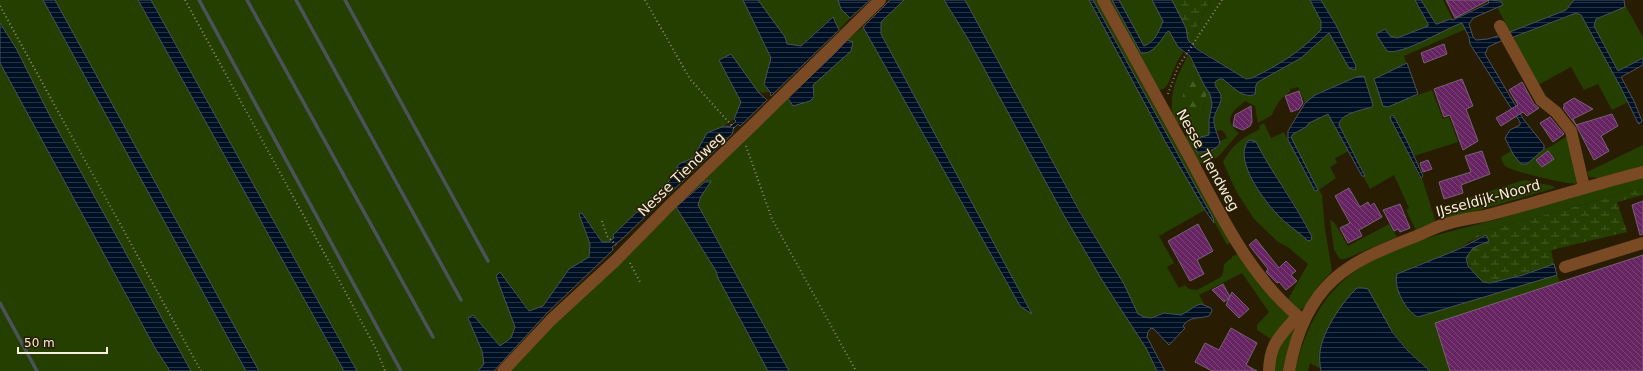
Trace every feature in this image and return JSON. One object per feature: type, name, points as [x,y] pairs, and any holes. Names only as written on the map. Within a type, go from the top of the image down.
[{"type":"street","name":"Nesse Tiendweg","points":[[503,371],[619,249],[671,204],[880,0]]},
{"type":"street","name":"Nesse Tiendweg","points":[[1103,0],[1246,256],[1261,279],[1288,308],[1301,319]]},
{"type":"street","points":[[1500,26],[1541,100],[1556,112],[1571,131],[1584,187]]},
{"type":"street","name":"IJsseldijk-Noord","points":[[1269,371],[1272,348],[1279,337],[1301,319],[1332,281],[1343,272],[1381,250],[1449,223],[1488,215],[1584,187],[1643,172]]},
{"type":"street","points":[[1565,266],[1643,243]]},
{"type":"street","name":"IJsseldijk-Noord","points":[[1289,371],[1301,319]]},
{"type":"path","points":[[185,0],[340,280],[377,351],[385,371]]},
{"type":"path","points":[[645,0],[690,79],[730,123]]},
{"type":"path","points":[[1163,109],[1174,75],[1184,56],[1222,0]]},
{"type":"path","points":[[0,6],[201,371]]},
{"type":"path","points":[[741,136],[750,156],[772,219],[856,371]]},
{"type":"path","points":[[602,221],[610,238],[633,268],[640,282]]},
{"type":"green space","points":[[0,0],[138,0],[344,371],[191,371],[50,116],[16,48],[0,23]]},
{"type":"green space","points":[[151,0],[743,0],[771,58],[764,84],[770,92],[759,93],[731,55],[719,60],[741,102],[734,119],[724,126],[707,133],[693,158],[679,164],[669,181],[613,235],[614,238],[609,242],[602,242],[595,230],[581,221],[590,244],[589,257],[569,269],[543,306],[530,311],[500,272],[515,327],[511,338],[500,346],[473,315],[468,318],[482,351],[484,364],[478,371],[357,371]]},
{"type":"green space","points":[[758,0],[838,0],[841,9],[850,18],[839,30],[832,17],[801,46],[786,44],[785,37]]},
{"type":"green space","points":[[904,0],[944,0],[968,39],[1102,280],[1146,348],[1157,371],[789,371],[698,205],[701,196],[710,183],[706,181],[691,193],[788,98],[813,85],[850,51],[847,40],[863,27],[1020,306],[1031,313],[881,34],[881,22]]},
{"type":"green space","points":[[965,0],[1089,0],[1205,210],[1159,236],[1174,263],[1167,267],[1179,288],[1185,285],[1189,289],[1197,290],[1221,277],[1225,264],[1232,258],[1232,256],[1239,254],[1289,316],[1271,339],[1257,330],[1257,325],[1269,312],[1242,273],[1199,295],[1205,305],[1201,304],[1195,306],[1184,314],[1179,315],[1162,313],[1147,318],[1137,312],[1122,282],[1060,175]]},
{"type":"green space","points":[[1093,0],[1099,0],[1231,242],[1227,245]]},
{"type":"green space","points":[[1106,0],[1172,0],[1187,32],[1179,48],[1183,52],[1167,85],[1162,89],[1159,90]]},
{"type":"green space","points":[[1172,0],[1210,0],[1190,42],[1187,38],[1186,28]]},
{"type":"green space","points":[[1210,0],[1310,0],[1321,21],[1321,29],[1307,44],[1287,60],[1265,73],[1246,79],[1190,42]]},
{"type":"green space","points":[[1321,0],[1415,0],[1428,26],[1397,38],[1390,36],[1387,30],[1394,52],[1414,45],[1461,23],[1466,29],[1404,56],[1406,63],[1374,79],[1384,107],[1432,90],[1443,119],[1449,117],[1458,142],[1414,156],[1394,116],[1390,117],[1420,178],[1422,178],[1436,223],[1416,230],[1406,210],[1409,208],[1394,175],[1370,189],[1363,176],[1365,175],[1339,125],[1340,121],[1348,115],[1372,107],[1373,105],[1370,97],[1356,77],[1316,94],[1305,103],[1298,87],[1290,89],[1290,92],[1279,102],[1272,115],[1258,123],[1255,106],[1245,101],[1236,109],[1230,120],[1231,124],[1239,133],[1218,157],[1202,164],[1196,161],[1183,140],[1192,129],[1188,123],[1175,125],[1172,97],[1179,73],[1188,55],[1194,65],[1185,84],[1183,113],[1201,116],[1208,90],[1211,97],[1209,134],[1208,136],[1201,137],[1199,153],[1215,149],[1220,141],[1227,138],[1221,130],[1216,131],[1214,119],[1221,99],[1221,95],[1215,82],[1219,79],[1223,79],[1247,96],[1258,82],[1301,58],[1329,33],[1356,66],[1336,25]]},
{"type":"green space","points":[[1421,0],[1443,0],[1453,20],[1436,24]]},
{"type":"green space","points":[[1499,0],[1574,0],[1566,10],[1510,32],[1497,7],[1503,5]]},
{"type":"green space","points":[[1625,5],[1643,37],[1643,58],[1618,71],[1594,26],[1596,19],[1625,7]]},
{"type":"green space","points":[[1576,13],[1581,15],[1587,23],[1628,102],[1612,110],[1598,84],[1584,90],[1571,67],[1538,85],[1511,38]]},
{"type":"green space","points":[[0,63],[155,348],[170,371],[0,371]]},
{"type":"green space","points":[[1194,65],[1208,90],[1201,116],[1198,120],[1188,123],[1184,117],[1182,102],[1185,86]]},
{"type":"green space","points":[[1328,114],[1349,151],[1335,158],[1337,163],[1330,167],[1336,178],[1319,190],[1322,195],[1325,229],[1332,271],[1319,285],[1306,307],[1299,310],[1286,303],[1308,264],[1288,247],[1278,242],[1254,219],[1236,191],[1223,162],[1234,146],[1248,135],[1260,129],[1259,126],[1264,123],[1271,138],[1284,132],[1301,165],[1318,190],[1291,137],[1293,134],[1306,127],[1309,123]],"holes":[[[1256,142],[1306,225],[1312,237],[1308,241],[1276,213],[1252,180]]]},
{"type":"green space","points":[[1567,136],[1578,182],[1576,184],[1551,180],[1518,171],[1505,166],[1501,157],[1511,151],[1526,164],[1544,149],[1550,147]]},
{"type":"green space","points":[[1643,145],[1643,167],[1599,178],[1589,177],[1587,172]]},
{"type":"green space","points":[[1643,178],[1643,188],[1478,233],[1472,240],[1456,250],[1412,267],[1418,317],[1557,275],[1560,282],[1435,323],[1450,371],[1430,371],[1411,353],[1389,326],[1370,292],[1357,288],[1337,313],[1320,352],[1321,369],[1310,363],[1308,371],[1295,371],[1307,333],[1319,309],[1327,298],[1345,279],[1378,258],[1396,249],[1416,242]]},
{"type":"green space","points":[[1524,180],[1553,186],[1555,188],[1449,219],[1440,213],[1441,207]]},
{"type":"green space","points":[[1643,188],[1643,195],[1617,202],[1627,232],[1551,250],[1554,264],[1494,282],[1489,283],[1482,280],[1470,267],[1467,257],[1470,250],[1486,243],[1482,236],[1470,242],[1478,233]]},
{"type":"green space","points":[[676,207],[716,271],[718,278],[768,371],[511,371],[573,304]]},
{"type":"green space","points":[[1330,220],[1334,222],[1348,246],[1389,224],[1397,237],[1345,259],[1340,259],[1334,250]]},
{"type":"green space","points":[[1292,330],[1294,331],[1285,371],[1272,371],[1275,349]]},
{"type":"water","points":[[43,0],[55,0],[259,371],[246,371]]},
{"type":"water","points":[[138,0],[151,0],[357,371],[344,371]]},
{"type":"water","points":[[743,0],[758,0],[785,37],[787,44],[801,46],[833,17],[839,30],[771,96],[764,84],[771,58]]},
{"type":"water","points":[[838,0],[870,0],[850,18],[841,9]]},
{"type":"water","points":[[890,0],[904,0],[881,22],[881,34],[1032,314],[1020,306],[863,27]]},
{"type":"water","points":[[944,0],[965,0],[1080,212],[1124,284],[1138,314],[1151,318],[1164,313],[1181,315],[1201,304],[1211,308],[1212,311],[1209,316],[1191,319],[1185,323],[1183,326],[1185,328],[1169,345],[1154,329],[1151,328],[1148,332],[1147,337],[1165,371],[1157,371],[1146,348],[1102,280],[1062,212],[968,39]]},
{"type":"water","points":[[1089,0],[1093,0],[1213,218],[1214,223],[1166,143]]},
{"type":"water","points":[[1112,0],[1119,0],[1144,46],[1154,39],[1163,21],[1152,0],[1172,0],[1186,28],[1188,40],[1197,49],[1246,79],[1252,78],[1272,68],[1289,57],[1321,30],[1321,21],[1310,0],[1321,0],[1336,25],[1356,66],[1355,70],[1349,68],[1329,33],[1301,58],[1258,82],[1256,85],[1255,94],[1243,94],[1223,79],[1219,79],[1215,82],[1221,95],[1221,100],[1214,121],[1220,143],[1216,148],[1197,152],[1192,144],[1201,137],[1209,135],[1209,120],[1212,104],[1210,94],[1190,56],[1178,47],[1169,31],[1153,49],[1149,52],[1141,53]]},
{"type":"water","points":[[1415,0],[1421,0],[1436,24],[1450,19],[1453,20],[1489,3],[1488,0],[1501,1],[1503,5],[1473,18],[1469,24],[1473,37],[1476,40],[1488,39],[1501,35],[1503,40],[1488,47],[1485,54],[1524,120],[1544,145],[1544,149],[1527,164],[1521,164],[1513,154],[1505,138],[1510,130],[1520,125],[1520,122],[1470,44],[1469,37],[1462,23],[1413,46],[1394,51],[1387,51],[1376,34],[1385,29],[1390,36],[1397,38],[1428,26]]},
{"type":"water","points":[[1574,0],[1624,0],[1625,7],[1596,19],[1594,26],[1618,71],[1643,58],[1643,65],[1621,77],[1634,101],[1642,121],[1639,124],[1581,15],[1576,13],[1511,38],[1510,32],[1566,10]]},
{"type":"water","points":[[0,23],[16,48],[50,116],[191,371],[170,371],[155,348],[0,63]]},
{"type":"water","points":[[847,40],[853,42],[851,51],[813,85],[814,97],[810,101],[793,106],[788,98]]},
{"type":"water","points":[[731,54],[759,93],[767,100],[740,126],[738,124],[733,129],[733,133],[612,247],[613,250],[547,313],[494,371],[478,371],[484,364],[482,351],[468,318],[473,315],[500,346],[511,338],[515,327],[496,276],[500,272],[529,311],[543,306],[569,269],[589,257],[590,244],[579,214],[582,213],[602,242],[609,242],[614,238],[613,235],[669,181],[679,164],[693,158],[707,133],[724,126],[730,127],[736,121],[734,119],[741,102],[719,60]]},
{"type":"water","points":[[1407,63],[1418,94],[1388,107],[1383,106],[1374,79]]},
{"type":"water","points":[[1364,76],[1373,105],[1372,107],[1348,115],[1340,121],[1339,125],[1365,176],[1362,176],[1328,114],[1309,123],[1306,127],[1293,134],[1291,137],[1318,190],[1315,191],[1288,140],[1288,131],[1305,103],[1315,95],[1356,77]]},
{"type":"water","points":[[1392,115],[1394,116],[1408,143],[1423,176],[1421,178],[1391,120],[1390,117]]},
{"type":"water","points":[[1249,140],[1256,142],[1306,225],[1312,237],[1311,240],[1308,241],[1287,224],[1270,207],[1257,188],[1251,178],[1244,157],[1245,148]]},
{"type":"water","points":[[706,181],[711,181],[701,196],[698,205],[789,371],[768,371],[718,278],[716,271],[676,207]]},
{"type":"water","points":[[1486,235],[1489,241],[1473,248],[1466,258],[1468,266],[1483,282],[1490,283],[1523,275],[1554,264],[1557,275],[1418,317],[1413,314],[1405,305],[1399,292],[1396,279],[1397,274],[1459,249]]},
{"type":"water","points":[[1357,288],[1368,289],[1393,333],[1408,351],[1430,371],[1321,371],[1320,354],[1325,336],[1339,309]]},
{"type":"building","points":[[1446,0],[1489,0],[1455,18]]},
{"type":"building","points":[[1444,44],[1447,54],[1424,63],[1421,53]]},
{"type":"building","points":[[1462,79],[1473,106],[1466,109],[1478,141],[1463,150],[1450,115],[1444,117],[1434,89]]},
{"type":"building","points":[[1522,82],[1534,104],[1539,108],[1527,116],[1523,112],[1501,126],[1496,118],[1518,105],[1509,90]]},
{"type":"building","points":[[1299,91],[1303,103],[1299,109],[1291,112],[1285,96]]},
{"type":"building","points":[[1574,98],[1593,109],[1573,119],[1576,125],[1563,108],[1564,104]]},
{"type":"building","points":[[1251,106],[1252,122],[1250,126],[1243,130],[1233,126],[1235,115]]},
{"type":"building","points":[[1612,114],[1618,126],[1601,136],[1609,151],[1594,160],[1576,125]]},
{"type":"building","points":[[1550,117],[1564,134],[1553,142],[1540,123]]},
{"type":"building","points":[[1482,151],[1490,174],[1461,185],[1463,193],[1444,199],[1439,182],[1471,172],[1465,156]]},
{"type":"building","points":[[1548,151],[1554,159],[1542,167],[1536,160]]},
{"type":"building","points":[[1428,160],[1432,169],[1423,172],[1420,163]]},
{"type":"building","points":[[1349,188],[1360,207],[1368,202],[1370,206],[1374,203],[1382,217],[1359,230],[1362,236],[1348,243],[1340,228],[1350,223],[1335,196]]},
{"type":"building","points":[[1643,201],[1643,234],[1640,235],[1632,205]]},
{"type":"building","points":[[1400,204],[1410,228],[1400,232],[1398,229],[1394,231],[1383,210]]},
{"type":"building","points":[[1198,224],[1213,251],[1197,260],[1204,274],[1190,281],[1168,241]]},
{"type":"building","points":[[1256,239],[1279,268],[1286,261],[1296,271],[1291,275],[1297,281],[1286,290],[1279,282],[1277,283],[1266,272],[1268,269],[1249,245]]},
{"type":"building","points":[[1643,255],[1643,371],[1450,371],[1435,323]]},
{"type":"building","points":[[1223,284],[1230,297],[1224,302],[1212,290]]},
{"type":"building","points":[[1232,292],[1249,309],[1239,318],[1226,305]]},
{"type":"building","points":[[1231,328],[1257,343],[1246,365],[1257,371],[1212,371],[1195,362],[1205,343],[1219,350]]},
{"type":"waterway","points":[[199,0],[401,371]]},
{"type":"waterway","points":[[247,0],[433,337]]},
{"type":"waterway","points":[[296,0],[461,300]]},
{"type":"waterway","points":[[345,0],[488,261]]},
{"type":"waterway","points":[[0,303],[37,371]]}]
